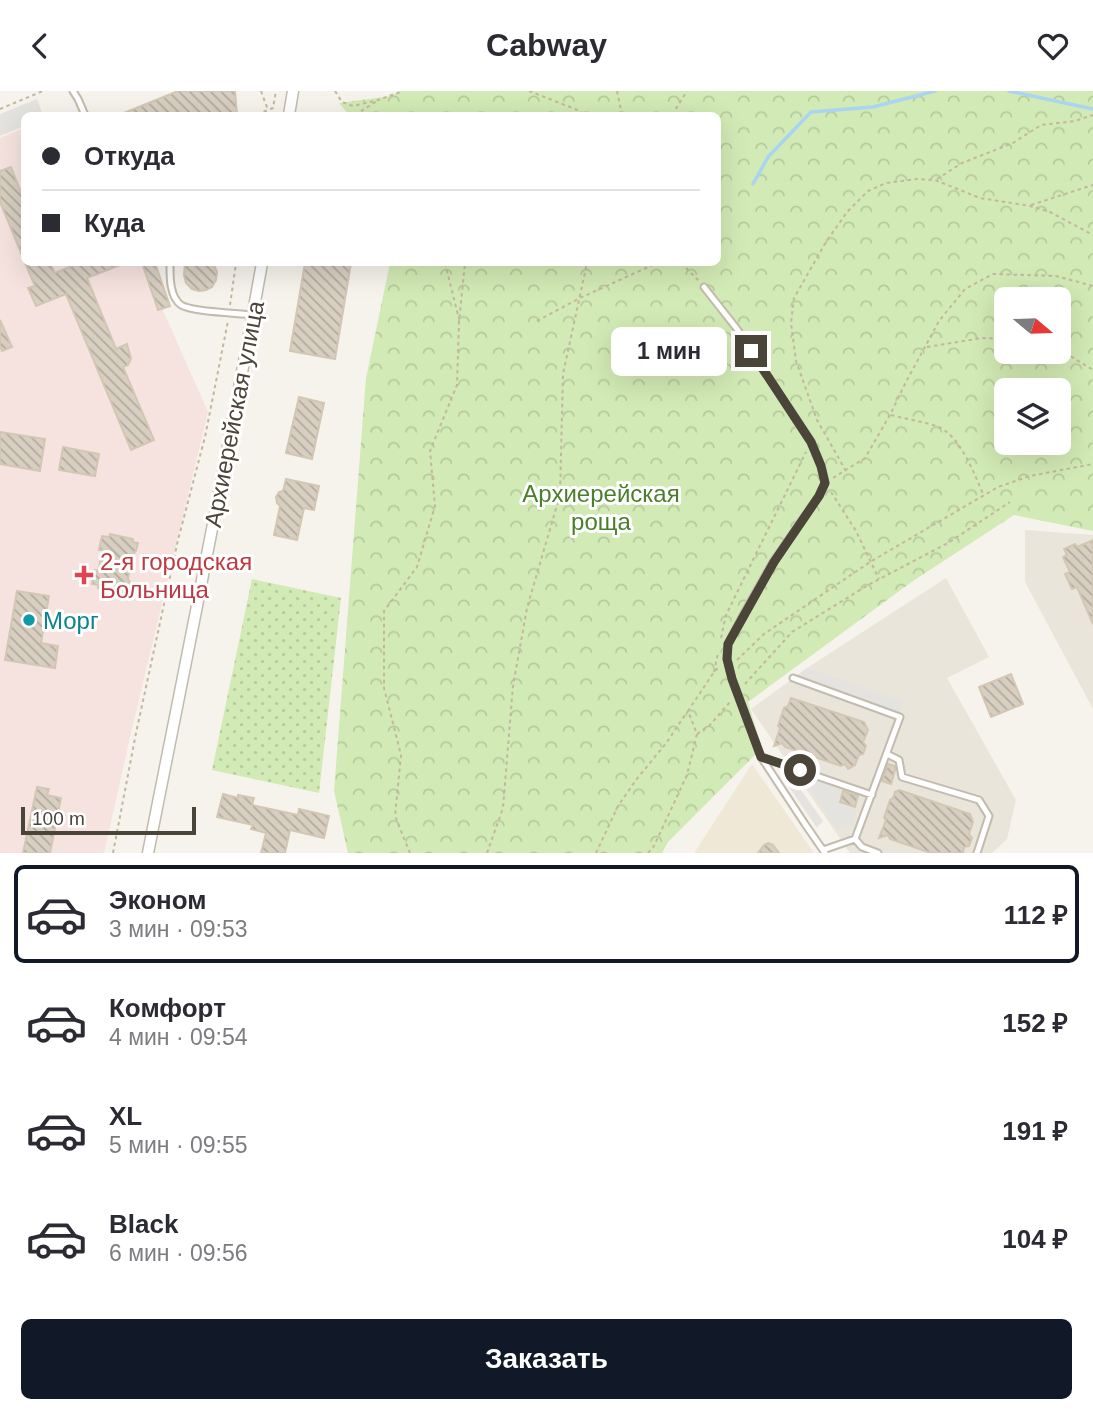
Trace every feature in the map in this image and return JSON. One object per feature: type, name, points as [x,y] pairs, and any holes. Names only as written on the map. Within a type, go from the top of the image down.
[{"type":"street","points":[[290,112],[293,91]]},
{"type":"street","name":"Архиерейская улица","points":[[148,853],[228,452],[261,266]]},
{"type":"lane","points":[[72,91],[84,112]]},
{"type":"lane","points":[[170,266],[174,297],[181,305],[192,309],[253,315]]},
{"type":"lane","points":[[704,287],[737,329],[811,442],[825,483],[742,617],[728,644],[727,659],[761,757],[824,852],[855,839],[900,717],[793,678]]},
{"type":"lane","points":[[887,754],[899,760],[902,777],[979,800],[989,816],[977,853]]},
{"type":"lane","points":[[761,757],[872,795]]},
{"type":"lane","points":[[855,839],[862,847],[878,853]]},
{"type":"path","points":[[0,109],[43,91]]},
{"type":"path","points":[[261,91],[268,110]]},
{"type":"path","points":[[263,112],[273,108],[275,91]]},
{"type":"path","points":[[335,91],[341,101],[353,106],[403,91]]},
{"type":"path","points":[[529,91],[580,112]]},
{"type":"path","points":[[617,91],[621,112]]},
{"type":"path","points":[[674,112],[687,91]]},
{"type":"path","points":[[360,112],[378,100]]},
{"type":"path","points":[[935,180],[962,163],[1013,143],[1041,125],[1075,121],[1093,115]]},
{"type":"path","points":[[846,471],[817,420],[796,361],[791,323],[794,298],[825,242],[847,212],[868,191],[886,183],[935,180],[980,198],[1050,212],[1093,235]]},
{"type":"path","points":[[1030,206],[1093,185]]},
{"type":"path","points":[[113,853],[135,733],[178,540],[205,437],[236,266]]},
{"type":"path","points":[[446,266],[459,321]]},
{"type":"path","points":[[410,853],[395,816],[401,755],[384,688],[384,611],[417,567],[435,506],[430,451],[457,386],[459,321],[465,266]]},
{"type":"path","points":[[487,853],[503,808],[513,686],[521,636],[559,495],[564,375],[586,266]]},
{"type":"path","points":[[537,321],[650,266]]},
{"type":"path","points":[[684,266],[704,287]]},
{"type":"path","points":[[879,579],[856,531],[825,483],[865,458],[939,321],[965,289],[993,274],[1056,276],[1093,286]]},
{"type":"path","points":[[925,347],[994,338]]},
{"type":"path","points":[[1071,356],[1093,370]]},
{"type":"path","points":[[890,415],[937,426],[948,432],[969,462],[984,496]]},
{"type":"path","points":[[721,638],[726,615],[811,442]]},
{"type":"path","points":[[729,668],[764,633],[870,562],[998,487],[1030,476],[1093,464]]},
{"type":"path","points":[[697,734],[709,726],[793,632],[879,579],[948,544],[1010,502]]},
{"type":"path","points":[[714,672],[719,649]]},
{"type":"path","points":[[596,853],[618,806],[667,742],[714,672],[727,659]]},
{"type":"path","points":[[648,853],[654,846],[687,775],[697,734],[688,711]]},
{"type":"shaded area","points":[[37,99],[42,112],[21,112],[21,127],[0,136],[0,114]]},
{"type":"shaded area","name":"2-я городская Больница","points":[[21,129],[21,266],[143,266],[208,412],[104,853],[0,853],[0,138]]},
{"type":"shaded area","points":[[1025,530],[1093,535],[1093,709],[1025,582]]},
{"type":"shaded area","points":[[946,578],[989,657],[947,678],[1016,800],[1007,839],[992,853],[850,853],[751,709],[807,668]]},
{"type":"shaded area","points":[[807,668],[903,701],[900,712],[796,676]]},
{"type":"shaded area","points":[[752,764],[814,853],[694,853]]},
{"type":"shaded area","points":[[812,776],[841,791],[838,803],[857,809],[852,824],[837,830],[804,779]]},
{"type":"shaded area","points":[[794,780],[823,821],[817,828],[785,781]]},
{"type":"green space","name":"Архиерейская роща","points":[[400,91],[1093,91],[1093,531],[1014,515],[913,581],[748,702],[762,748],[668,842],[662,853],[348,853],[334,791],[366,378],[389,266],[721,266],[721,112],[346,112],[339,103],[391,96]]},
{"type":"green space","points":[[252,579],[341,598],[319,793],[212,770]]},
{"type":"building","points":[[178,91],[235,91],[237,112],[126,112]]},
{"type":"building","points":[[11,167],[21,192],[21,253],[0,202],[0,171]]},
{"type":"building","points":[[26,266],[52,266],[55,273],[72,266],[117,266],[87,278],[116,349],[127,344],[131,359],[128,365],[123,367],[154,440],[131,450],[66,294],[36,306],[28,288],[35,286]]},
{"type":"building","points":[[143,266],[156,266],[170,306],[158,310]]},
{"type":"building","points":[[185,266],[214,266],[217,272],[212,287],[199,291],[186,283]]},
{"type":"building","points":[[304,266],[350,266],[335,359],[290,351]]},
{"type":"building","points":[[0,320],[12,347],[2,351],[0,346]]},
{"type":"building","points":[[299,397],[324,403],[312,459],[286,453]]},
{"type":"building","points":[[0,432],[45,439],[40,471],[0,464]]},
{"type":"building","points":[[63,447],[99,454],[95,476],[59,470]]},
{"type":"building","points":[[286,479],[319,486],[314,510],[304,508],[297,540],[274,535],[280,506],[276,497],[283,491]]},
{"type":"building","points":[[110,534],[133,539],[133,542],[138,543],[129,573],[128,592],[123,590],[122,594],[92,584],[103,550],[99,550],[102,536],[109,537]]},
{"type":"building","points":[[1093,540],[1093,624],[1077,587],[1072,589],[1065,574],[1070,572],[1063,557],[1067,555],[1064,549]]},
{"type":"building","name":"Морг","points":[[17,591],[49,596],[41,643],[58,646],[55,668],[5,660]]},
{"type":"building","points":[[1011,674],[1023,704],[991,717],[979,687]]},
{"type":"building","points":[[791,698],[864,722],[868,730],[863,742],[866,746],[855,765],[848,769],[845,764],[841,766],[785,747],[782,743],[774,746],[784,708],[788,706]]},
{"type":"building","points":[[888,764],[895,766],[891,784],[882,781]]},
{"type":"building","points":[[37,787],[49,789],[47,795],[61,798],[50,853],[23,853]]},
{"type":"building","points":[[899,790],[970,814],[973,822],[969,834],[972,838],[969,846],[964,847],[963,853],[931,853],[890,839],[888,835],[879,838],[890,800]]},
{"type":"building","points":[[843,791],[858,796],[855,807],[840,802]]},
{"type":"building","points":[[223,794],[254,798],[252,805],[298,815],[299,809],[329,816],[324,838],[290,830],[285,853],[261,853],[266,833],[251,829],[253,825],[217,817]]},
{"type":"building","points":[[768,843],[773,845],[779,853],[758,853]]},
{"type":"waterway","points":[[753,184],[768,157],[811,112],[873,107],[935,91]]},
{"type":"waterway","points":[[1009,91],[1093,109]]},
{"type":"place","name":"2-я городская Больница","points":[[84,575]]},
{"type":"place","name":"Морг","points":[[29,620]]},
{"type":"route","points":[[751,351],[811,442],[825,483],[742,617],[728,644],[727,659],[761,757],[800,770]]}]
